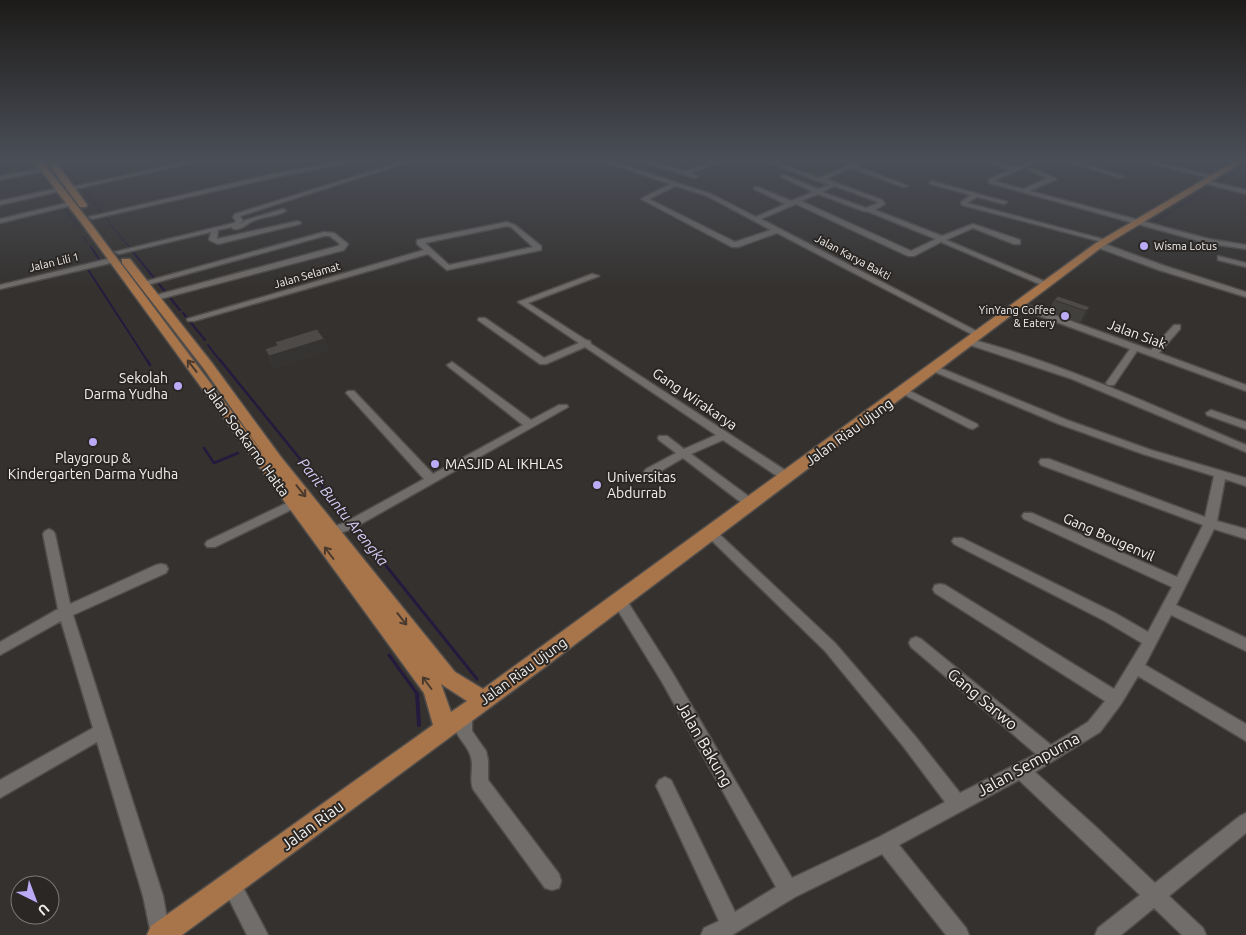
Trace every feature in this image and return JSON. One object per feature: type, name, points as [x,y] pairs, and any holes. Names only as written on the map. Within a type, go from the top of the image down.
[{"type":"main road","name":"Jalan Soekarno Hatta","points":[[76,204],[92,217],[117,256],[152,280],[178,346],[293,504],[433,689],[454,721]]},
{"type":"main road","name":"Jalan Riau Ujung","points":[[454,721],[904,391],[1102,243],[1170,204]]},
{"type":"main road","name":"Jalan Soekarno Hatta","points":[[66,205],[161,302],[276,460],[334,531],[448,678],[483,700]]},
{"type":"main road","name":"Jalan Riau","points":[[160,934],[454,721]]},
{"type":"street","points":[[92,217],[151,204]]},
{"type":"street","points":[[215,231],[238,223],[240,221],[236,216],[274,204]]},
{"type":"street","points":[[653,204],[736,245],[778,230]]},
{"type":"street","name":"Jalan Karya Bakti","points":[[726,204],[778,230],[975,338],[1246,449]]},
{"type":"street","points":[[756,219],[792,204]]},
{"type":"street","points":[[795,204],[909,254],[915,254],[942,239],[972,226],[1017,242]]},
{"type":"street","points":[[851,204],[942,239],[944,242],[1047,284]]},
{"type":"street","points":[[869,210],[881,204]]},
{"type":"street","points":[[964,204],[1102,243],[1180,274],[1246,295]]},
{"type":"street","points":[[1073,204],[1209,241],[1246,247]]},
{"type":"street","points":[[0,221],[66,205]]},
{"type":"street","points":[[215,231],[243,226],[248,221],[283,211]]},
{"type":"street","points":[[215,231],[214,240],[218,242],[298,223]]},
{"type":"street","points":[[507,224],[514,226],[539,247],[536,250],[450,268],[444,267],[430,251],[420,242],[507,224]]},
{"type":"street","name":"Jalan Lili 1","points":[[0,287],[215,231]]},
{"type":"street","points":[[152,280],[324,234],[332,234],[344,244],[341,248],[161,302]]},
{"type":"street","name":"Jalan Selamat","points":[[191,319],[430,251]]},
{"type":"street","points":[[1221,258],[1246,265]]},
{"type":"street","name":"Gang Wirakarya","points":[[595,276],[522,302],[787,477]]},
{"type":"street","name":"Jalan Siak","points":[[1018,305],[1246,388]]},
{"type":"street","points":[[482,320],[543,362],[587,344]]},
{"type":"street","points":[[1153,354],[1177,327]]},
{"type":"street","points":[[1111,382],[1135,348]]},
{"type":"street","points":[[452,365],[529,424]]},
{"type":"street","points":[[933,368],[1063,422],[1147,452],[1246,482]]},
{"type":"street","points":[[904,391],[974,426]]},
{"type":"street","points":[[351,393],[431,479]]},
{"type":"street","points":[[334,531],[353,523],[563,406]]},
{"type":"street","points":[[1211,413],[1246,426]]},
{"type":"street","points":[[650,472],[684,453],[724,435]]},
{"type":"street","points":[[663,438],[750,504]]},
{"type":"street","points":[[1045,462],[1210,523],[1246,534]]},
{"type":"street","name":"Jalan Sempurna","points":[[711,935],[731,926],[788,890],[885,843],[1050,755],[1094,727],[1116,699],[1135,667],[1169,608],[1178,584],[1196,554],[1210,523],[1220,474]]},
{"type":"street","points":[[211,544],[293,504]]},
{"type":"street","name":"Gang Bougenvil","points":[[1028,516],[1178,584]]},
{"type":"street","points":[[711,533],[830,647],[910,741],[957,803]]},
{"type":"street","points":[[49,534],[65,612],[153,896],[160,934]]},
{"type":"street","points":[[958,541],[1110,617],[1150,641]]},
{"type":"street","points":[[0,648],[65,612],[161,569]]},
{"type":"street","points":[[940,589],[1116,699]]},
{"type":"street","name":"Jalan Bakung","points":[[619,600],[667,677],[788,890]]},
{"type":"street","points":[[1169,608],[1246,645]]},
{"type":"street","name":"Gang Sarwo","points":[[916,643],[1050,755]]},
{"type":"street","points":[[1135,667],[1246,733]]},
{"type":"street","points":[[454,721],[478,750],[480,760],[479,783],[552,881]]},
{"type":"street","points":[[0,789],[102,732]]},
{"type":"street","points":[[1020,770],[1089,832],[1196,935]]},
{"type":"street","points":[[665,786],[731,926]]},
{"type":"street","points":[[1105,935],[1246,822]]},
{"type":"street","points":[[885,843],[959,935]]},
{"type":"street","points":[[230,883],[258,935]]},
{"type":"building","points":[[1058,296],[1090,307],[1086,311],[1054,300]]},
{"type":"building","points":[[317,329],[324,339],[269,356],[265,349],[277,345],[275,342]]},
{"type":"waterway","name":"Parit Buntu Arengka","points":[[61,204],[77,225]]},
{"type":"waterway","name":"Parit Buntu Arengka","points":[[94,204],[102,213]]},
{"type":"waterway","points":[[1175,209],[1184,204]]},
{"type":"waterway","points":[[1154,222],[1172,211]]},
{"type":"waterway","name":"Parit Buntu Arengka","points":[[104,215],[110,223]]},
{"type":"waterway","name":"Parit Buntu Arengka","points":[[111,225],[130,248]]},
{"type":"waterway","name":"Parit Buntu Arengka","points":[[84,237],[87,242]]},
{"type":"waterway","name":"Parit Buntu Arengka","points":[[91,247],[101,262]]},
{"type":"waterway","name":"Parit Buntu Arengka","points":[[129,247],[180,310]]},
{"type":"waterway","name":"Parit Buntu Arengka","points":[[89,267],[87,268],[148,362]]},
{"type":"waterway","name":"Parit Buntu Arengka","points":[[183,313],[205,340]]},
{"type":"waterway","name":"Parit Buntu Arengka","points":[[208,345],[221,362]]},
{"type":"waterway","name":"Parit Buntu Arengka","points":[[147,360],[150,365]]},
{"type":"waterway","name":"Parit Buntu Arengka","points":[[220,360],[339,507]]},
{"type":"waterway","points":[[204,448],[214,463],[238,453]]},
{"type":"waterway","name":"Parit Buntu Arengka","points":[[338,506],[477,679]]},
{"type":"waterway","points":[[389,655],[417,694]]},
{"type":"waterway","points":[[417,694],[419,725]]},
{"type":"place","name":"Wisma Lotus","points":[[1144,246]]},
{"type":"place","name":"YinYang Coffee & Eatery","points":[[1065,316]]},
{"type":"place","name":"Sekolah Darma Yudha","points":[[178,386]]},
{"type":"place","name":"Playgroup & Kindergarten Darma Yudha","points":[[93,442]]},
{"type":"place","name":"MASJID AL IKHLAS","points":[[435,464]]},
{"type":"place","name":"Universitas Abdurrab","points":[[597,485]]}]
